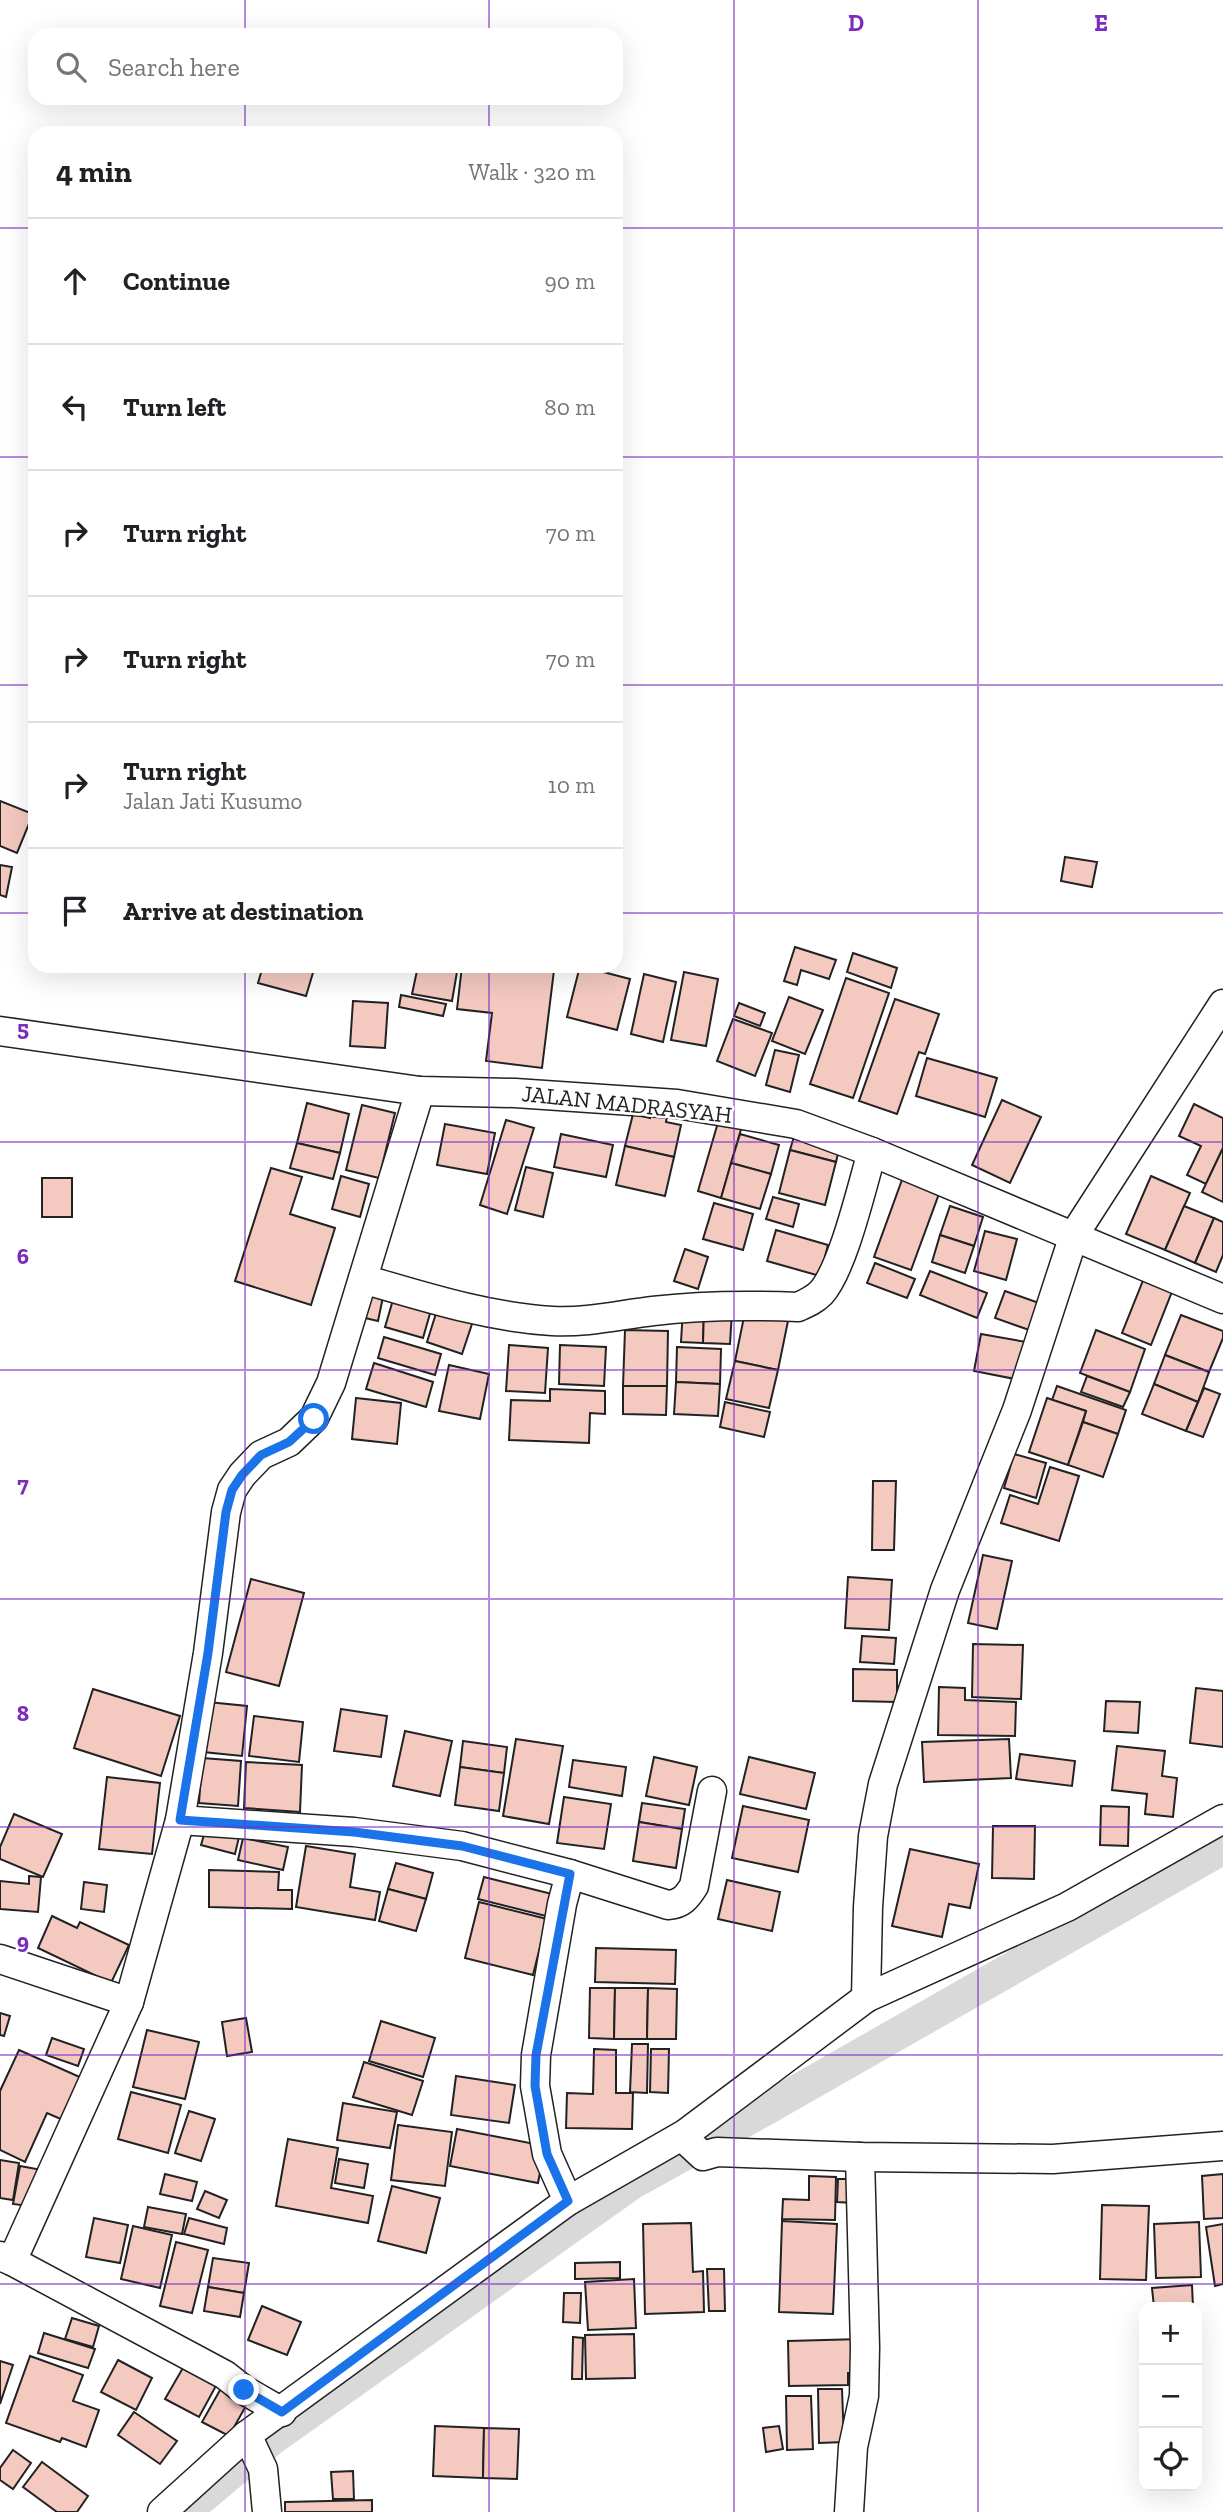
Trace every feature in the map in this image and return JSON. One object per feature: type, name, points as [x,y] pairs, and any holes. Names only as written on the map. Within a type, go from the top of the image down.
[{"type":"street","points":[[866,1998],[873,1836],[883,1784],[945,1590],[1017,1410],[1074,1235],[1223,1004]]},
{"type":"street","name":"JALAN MADRASYAH","points":[[0,1031],[420,1091],[515,1093],[677,1104],[796,1124],[872,1152],[1223,1299]]},
{"type":"street","points":[[282,2412],[244,2390],[225,2375],[6,2259],[129,2002],[180,1820],[208,1653],[226,1512],[232,1490],[261,1455],[289,1442],[314,1419],[331,1383],[420,1091]]},
{"type":"street","points":[[363,1279],[450,1304],[552,1321],[593,1320],[715,1304],[798,1307],[810,1302],[821,1292],[835,1272],[872,1152]]},
{"type":"street","points":[[180,1820],[354,1832],[462,1846],[570,1874],[668,1905],[677,1905],[687,1898],[695,1886],[712,1791]]},
{"type":"street","points":[[162,2512],[254,2450],[282,2412],[568,2201],[692,2145],[866,1998],[1067,1907],[1223,1819]]},
{"type":"street","points":[[568,2201],[547,2154],[535,2086],[536,2055],[570,1874]]},
{"type":"street","points":[[0,1959],[129,2002]]},
{"type":"street","points":[[692,2145],[717,2152],[1053,2160],[1223,2146]]},
{"type":"street","points":[[849,2512],[853,2447],[864,2396],[860,2157]]},
{"type":"street","points":[[254,2450],[267,2512]]},
{"type":"building","points":[[0,801],[28,812],[28,826],[17,853],[0,846]]},
{"type":"building","points":[[1065,857],[1097,862],[1092,887],[1061,881]]},
{"type":"building","points":[[0,865],[12,867],[6,897],[0,895]]},
{"type":"building","points":[[795,947],[836,960],[829,979],[801,970],[797,985],[784,981]]},
{"type":"building","points":[[853,953],[897,968],[891,988],[847,972]]},
{"type":"building","points":[[684,972],[718,979],[706,1046],[671,1040]]},
{"type":"building","points":[[261,973],[313,973],[306,996],[258,983]]},
{"type":"building","points":[[416,973],[457,973],[452,1001],[412,994]]},
{"type":"building","points":[[461,973],[554,973],[542,1068],[486,1061],[492,1013],[457,1009]]},
{"type":"building","points":[[578,973],[607,973],[630,979],[617,1030],[567,1017]]},
{"type":"building","points":[[644,974],[676,982],[663,1042],[631,1034]]},
{"type":"building","points":[[846,978],[889,993],[853,1098],[810,1084]]},
{"type":"building","points":[[401,995],[446,1004],[443,1016],[399,1007]]},
{"type":"building","points":[[789,997],[823,1010],[805,1054],[772,1041]]},
{"type":"building","points":[[895,999],[939,1014],[925,1054],[919,1052],[897,1114],[859,1101]]},
{"type":"building","points":[[353,1001],[388,1003],[385,1048],[350,1046]]},
{"type":"building","points":[[739,1003],[765,1013],[760,1026],[734,1016]]},
{"type":"building","points":[[733,1019],[772,1033],[755,1076],[717,1061]]},
{"type":"building","points":[[775,1050],[799,1055],[790,1092],[766,1085]]},
{"type":"building","points":[[927,1058],[997,1078],[985,1117],[916,1096]]},
{"type":"building","points":[[1002,1100],[1041,1117],[1010,1183],[972,1165]]},
{"type":"building","points":[[307,1103],[349,1114],[340,1153],[297,1143]]},
{"type":"building","points":[[1194,1104],[1223,1118],[1223,1148],[1206,1184],[1187,1175],[1201,1146],[1179,1136]]},
{"type":"building","points":[[362,1105],[395,1113],[379,1178],[346,1170]]},
{"type":"building","points":[[653,1106],[668,1109],[666,1122],[681,1125],[674,1157],[625,1146],[633,1114],[650,1118]]},
{"type":"building","points":[[719,1119],[742,1126],[721,1198],[698,1191]]},
{"type":"building","points":[[506,1120],[534,1128],[507,1214],[480,1205]]},
{"type":"building","points":[[445,1124],[495,1133],[487,1174],[437,1165]]},
{"type":"building","points":[[795,1133],[840,1145],[836,1162],[790,1150]]},
{"type":"building","points":[[561,1134],[613,1145],[606,1177],[554,1167]]},
{"type":"building","points":[[740,1134],[779,1145],[771,1174],[731,1163]]},
{"type":"building","points":[[297,1143],[340,1153],[333,1179],[290,1168]]},
{"type":"building","points":[[625,1146],[674,1157],[665,1196],[616,1185]]},
{"type":"building","points":[[790,1150],[836,1162],[825,1205],[779,1193]]},
{"type":"building","points":[[1223,1150],[1223,1202],[1202,1192]]},
{"type":"building","points":[[731,1163],[771,1174],[760,1209],[721,1198]]},
{"type":"building","points":[[526,1167],[553,1173],[543,1217],[515,1210]]},
{"type":"building","points":[[271,1168],[302,1177],[290,1214],[335,1228],[311,1305],[235,1281]]},
{"type":"building","points":[[341,1176],[369,1184],[360,1217],[332,1209]]},
{"type":"building","points":[[1151,1176],[1190,1193],[1165,1250],[1126,1234]]},
{"type":"building","points":[[903,1177],[940,1191],[911,1270],[874,1257]]},
{"type":"building","points":[[42,1178],[72,1178],[72,1217],[42,1217]]},
{"type":"building","points":[[773,1197],[799,1204],[793,1227],[766,1219]]},
{"type":"building","points":[[714,1203],[753,1214],[743,1250],[703,1239]]},
{"type":"building","points":[[950,1206],[983,1217],[974,1246],[940,1235]]},
{"type":"building","points":[[1184,1206],[1214,1218],[1195,1263],[1165,1250]]},
{"type":"building","points":[[1214,1218],[1223,1222],[1223,1255],[1216,1272],[1195,1263]]},
{"type":"building","points":[[776,1230],[828,1245],[820,1276],[767,1261]]},
{"type":"building","points":[[985,1231],[1017,1239],[1006,1280],[974,1271]]},
{"type":"building","points":[[940,1235],[974,1246],[965,1273],[932,1262]]},
{"type":"building","points":[[685,1249],[708,1257],[698,1289],[674,1281]]},
{"type":"building","points":[[875,1263],[915,1279],[907,1298],[867,1283]]},
{"type":"building","points":[[930,1271],[987,1293],[977,1318],[920,1295]]},
{"type":"building","points":[[1144,1278],[1173,1289],[1151,1345],[1122,1333]]},
{"type":"building","points":[[370,1289],[384,1292],[378,1321],[365,1318]]},
{"type":"building","points":[[1005,1291],[1042,1304],[1032,1331],[995,1318]]},
{"type":"building","points":[[395,1293],[433,1303],[423,1338],[385,1327]]},
{"type":"building","points":[[438,1307],[474,1318],[462,1354],[427,1342]]},
{"type":"building","points":[[683,1308],[704,1309],[703,1343],[681,1342]]},
{"type":"building","points":[[704,1309],[732,1311],[730,1344],[703,1343]]},
{"type":"building","points":[[745,1312],[788,1321],[778,1370],[735,1361]]},
{"type":"building","points":[[1181,1315],[1223,1331],[1223,1338],[1209,1372],[1165,1355]]},
{"type":"building","points":[[625,1330],[668,1331],[667,1386],[623,1386]]},
{"type":"building","points":[[1096,1330],[1145,1349],[1130,1392],[1080,1373]]},
{"type":"building","points":[[981,1334],[1026,1342],[1020,1380],[974,1371]]},
{"type":"building","points":[[384,1337],[441,1354],[435,1375],[378,1358]]},
{"type":"building","points":[[509,1345],[548,1348],[545,1393],[506,1391]]},
{"type":"building","points":[[560,1345],[606,1347],[604,1386],[559,1384]]},
{"type":"building","points":[[677,1347],[721,1349],[720,1384],[676,1382]]},
{"type":"building","points":[[1165,1355],[1209,1372],[1198,1402],[1154,1384]]},
{"type":"building","points":[[735,1361],[778,1370],[769,1408],[726,1399]]},
{"type":"building","points":[[374,1363],[433,1382],[426,1407],[366,1389]]},
{"type":"building","points":[[449,1365],[489,1374],[480,1419],[439,1411]]},
{"type":"building","points":[[1087,1376],[1130,1392],[1123,1407],[1081,1392]]},
{"type":"building","points":[[676,1382],[720,1384],[718,1416],[674,1414]]},
{"type":"building","points":[[1154,1384],[1198,1402],[1186,1431],[1142,1414]]},
{"type":"building","points":[[623,1386],[667,1386],[666,1415],[623,1414]]},
{"type":"building","points":[[1057,1386],[1126,1410],[1118,1434],[1083,1422],[1086,1411],[1052,1400]]},
{"type":"building","points":[[1204,1388],[1220,1394],[1203,1437],[1186,1431]]},
{"type":"building","points":[[550,1389],[605,1391],[605,1414],[590,1413],[589,1443],[509,1440],[511,1400],[550,1401]]},
{"type":"building","points":[[356,1398],[401,1403],[397,1444],[352,1439]]},
{"type":"building","points":[[1047,1398],[1086,1411],[1068,1465],[1029,1452]]},
{"type":"building","points":[[725,1402],[770,1412],[764,1437],[720,1427]]},
{"type":"building","points":[[1083,1422],[1118,1434],[1103,1477],[1068,1465]]},
{"type":"building","points":[[1014,1454],[1046,1463],[1036,1498],[1004,1488]]},
{"type":"building","points":[[1050,1467],[1079,1476],[1059,1541],[1001,1523],[1010,1495],[1038,1504]]},
{"type":"building","points":[[873,1481],[896,1481],[894,1550],[872,1550]]},
{"type":"building","points":[[983,1555],[1012,1561],[997,1629],[968,1623]]},
{"type":"building","points":[[848,1577],[892,1580],[889,1630],[845,1628]]},
{"type":"building","points":[[251,1579],[304,1593],[279,1686],[226,1672]]},
{"type":"building","points":[[862,1636],[896,1638],[894,1664],[860,1662]]},
{"type":"building","points":[[973,1644],[1023,1645],[1021,1699],[972,1697]]},
{"type":"building","points":[[853,1669],[897,1670],[897,1702],[853,1701]]},
{"type":"building","points":[[939,1687],[965,1688],[965,1700],[1016,1702],[1015,1736],[938,1735]]},
{"type":"building","points":[[1196,1688],[1223,1691],[1223,1747],[1190,1743]]},
{"type":"building","points":[[93,1689],[180,1716],[161,1776],[74,1748]]},
{"type":"building","points":[[1106,1701],[1140,1702],[1138,1733],[1104,1731]]},
{"type":"building","points":[[208,1702],[247,1706],[242,1756],[203,1752]]},
{"type":"building","points":[[341,1709],[387,1716],[381,1757],[334,1751]]},
{"type":"building","points":[[254,1716],[303,1722],[299,1762],[249,1756]]},
{"type":"building","points":[[405,1731],[452,1741],[440,1796],[393,1786]]},
{"type":"building","points":[[516,1739],[563,1746],[549,1824],[503,1816]]},
{"type":"building","points":[[1009,1739],[1011,1778],[924,1782],[922,1742]]},
{"type":"building","points":[[463,1741],[507,1747],[504,1773],[460,1767]]},
{"type":"building","points":[[1117,1746],[1165,1751],[1162,1776],[1177,1778],[1173,1817],[1145,1814],[1147,1794],[1112,1790]]},
{"type":"building","points":[[1020,1754],[1075,1761],[1072,1786],[1016,1779]]},
{"type":"building","points":[[654,1757],[697,1767],[689,1805],[646,1796]]},
{"type":"building","points":[[749,1757],[815,1773],[806,1809],[740,1794]]},
{"type":"building","points":[[202,1758],[241,1761],[238,1806],[199,1803]]},
{"type":"building","points":[[573,1760],[626,1767],[622,1796],[569,1787]]},
{"type":"building","points":[[246,1762],[302,1765],[300,1812],[244,1808]]},
{"type":"building","points":[[460,1767],[504,1773],[499,1811],[455,1805]]},
{"type":"building","points":[[107,1777],[160,1783],[152,1854],[99,1849]]},
{"type":"building","points":[[564,1797],[611,1804],[604,1849],[557,1843]]},
{"type":"building","points":[[642,1803],[685,1809],[682,1829],[639,1822]]},
{"type":"building","points":[[743,1806],[809,1820],[798,1872],[732,1858]]},
{"type":"building","points":[[1101,1806],[1129,1807],[1128,1846],[1100,1845]]},
{"type":"building","points":[[14,1814],[62,1834],[43,1877],[0,1859],[0,1847]]},
{"type":"building","points":[[639,1822],[682,1829],[676,1868],[633,1861]]},
{"type":"building","points":[[993,1826],[1035,1826],[1034,1879],[992,1878]]},
{"type":"building","points":[[206,1828],[239,1837],[235,1854],[201,1845]]},
{"type":"building","points":[[243,1838],[288,1847],[283,1870],[238,1860]]},
{"type":"building","points":[[306,1846],[355,1854],[350,1887],[380,1892],[375,1920],[296,1907]]},
{"type":"building","points":[[910,1849],[979,1864],[970,1908],[949,1904],[942,1937],[892,1926]]},
{"type":"building","points":[[396,1863],[433,1873],[426,1899],[388,1889]]},
{"type":"building","points":[[209,1870],[279,1872],[278,1890],[292,1890],[292,1909],[209,1907]]},
{"type":"building","points":[[29,1876],[41,1877],[38,1912],[0,1909],[0,1881],[29,1884]]},
{"type":"building","points":[[484,1877],[556,1895],[550,1917],[478,1899]]},
{"type":"building","points":[[727,1880],[780,1892],[772,1931],[718,1919]]},
{"type":"building","points":[[84,1882],[107,1885],[104,1912],[81,1909]]},
{"type":"building","points":[[388,1889],[426,1899],[416,1931],[379,1921]]},
{"type":"building","points":[[479,1902],[547,1919],[533,1975],[465,1958]]},
{"type":"building","points":[[52,1916],[77,1928],[80,1922],[129,1945],[111,1983],[38,1948]]},
{"type":"building","points":[[596,1948],[676,1950],[675,1984],[595,1982]]},
{"type":"building","points":[[590,1988],[615,1988],[614,2039],[589,2038]]},
{"type":"building","points":[[615,1988],[648,1988],[647,2039],[614,2039]]},
{"type":"building","points":[[648,1988],[677,1989],[676,2039],[647,2039]]},
{"type":"building","points":[[0,2013],[10,2016],[4,2036],[0,2035]]},
{"type":"building","points":[[246,2018],[252,2052],[227,2056],[222,2022]]},
{"type":"building","points":[[381,2021],[435,2038],[423,2077],[369,2061]]},
{"type":"building","points":[[147,2030],[199,2042],[185,2099],[133,2087]]},
{"type":"building","points":[[52,2038],[84,2049],[78,2066],[46,2055]]},
{"type":"building","points":[[632,2044],[648,2044],[647,2093],[630,2092]]},
{"type":"building","points":[[594,2049],[616,2050],[616,2093],[633,2093],[632,2129],[566,2128],[567,2093],[593,2094]]},
{"type":"building","points":[[651,2049],[669,2049],[668,2093],[650,2092]]},
{"type":"building","points":[[19,2050],[82,2078],[63,2120],[47,2113],[25,2162],[0,2150],[0,2091]]},
{"type":"building","points":[[364,2062],[423,2081],[412,2115],[353,2097]]},
{"type":"building","points":[[456,2076],[515,2085],[509,2123],[451,2115]]},
{"type":"building","points":[[131,2092],[181,2105],[168,2153],[118,2139]]},
{"type":"building","points":[[343,2103],[397,2112],[390,2148],[337,2140]]},
{"type":"building","points":[[189,2111],[215,2119],[201,2161],[175,2153]]},
{"type":"building","points":[[398,2125],[452,2132],[445,2186],[391,2180]]},
{"type":"building","points":[[457,2129],[545,2146],[538,2183],[450,2166]]},
{"type":"building","points":[[288,2139],[338,2148],[331,2188],[373,2196],[368,2223],[276,2206]]},
{"type":"building","points":[[339,2159],[368,2164],[364,2188],[335,2183]]},
{"type":"building","points":[[0,2160],[19,2163],[13,2200],[0,2198]]},
{"type":"building","points":[[20,2166],[42,2170],[36,2207],[13,2204]]},
{"type":"building","points":[[165,2174],[197,2182],[192,2201],[160,2194]]},
{"type":"building","points":[[1223,2174],[1223,2218],[1204,2219],[1202,2176]]},
{"type":"building","points":[[809,2176],[836,2177],[835,2220],[782,2219],[783,2199],[809,2200]]},
{"type":"building","points":[[838,2179],[855,2179],[854,2203],[837,2202]]},
{"type":"building","points":[[392,2186],[440,2198],[426,2253],[378,2241]]},
{"type":"building","points":[[205,2191],[227,2200],[219,2218],[197,2209]]},
{"type":"building","points":[[1102,2205],[1149,2206],[1146,2280],[1100,2279]]},
{"type":"building","points":[[148,2207],[186,2214],[182,2234],[144,2227]]},
{"type":"building","points":[[94,2218],[128,2225],[120,2263],[86,2257]]},
{"type":"building","points":[[189,2218],[227,2228],[224,2244],[184,2234]]},
{"type":"building","points":[[782,2221],[837,2224],[833,2314],[779,2312]]},
{"type":"building","points":[[1199,2222],[1201,2277],[1156,2278],[1154,2224]]},
{"type":"building","points":[[691,2223],[693,2272],[703,2271],[704,2312],[645,2314],[643,2224]]},
{"type":"building","points":[[1223,2224],[1223,2284],[1215,2286],[1206,2227]]},
{"type":"building","points":[[133,2226],[172,2235],[160,2288],[121,2279]]},
{"type":"building","points":[[176,2242],[208,2250],[192,2313],[160,2306]]},
{"type":"building","points":[[213,2258],[249,2263],[244,2293],[208,2287]]},
{"type":"building","points":[[620,2262],[620,2278],[575,2279],[575,2263]]},
{"type":"building","points":[[707,2269],[724,2269],[725,2311],[709,2311]]},
{"type":"building","points":[[634,2279],[636,2328],[588,2330],[585,2282]]},
{"type":"building","points":[[1192,2285],[1193,2302],[1153,2302],[1152,2288]]},
{"type":"building","points":[[208,2287],[244,2293],[240,2317],[204,2311]]},
{"type":"building","points":[[564,2293],[581,2293],[580,2323],[563,2322]]},
{"type":"building","points":[[262,2306],[301,2322],[287,2355],[248,2340]]},
{"type":"building","points":[[72,2318],[99,2326],[93,2347],[65,2339]]},
{"type":"building","points":[[44,2333],[95,2349],[88,2368],[38,2353]]},
{"type":"building","points":[[634,2334],[635,2378],[586,2379],[585,2335]]},
{"type":"building","points":[[573,2337],[583,2338],[582,2379],[572,2379]]},
{"type":"building","points":[[861,2339],[862,2373],[848,2373],[848,2385],[789,2386],[788,2341]]},
{"type":"building","points":[[30,2356],[83,2375],[73,2401],[99,2410],[86,2447],[62,2438],[60,2442],[6,2423]]},
{"type":"building","points":[[118,2360],[152,2378],[136,2410],[101,2392]]},
{"type":"building","points":[[0,2361],[13,2365],[0,2404]]},
{"type":"building","points":[[184,2366],[217,2384],[199,2417],[165,2399]]},
{"type":"building","points":[[224,2383],[251,2397],[229,2436],[202,2422]]},
{"type":"building","points":[[818,2389],[842,2389],[844,2442],[819,2443]]},
{"type":"building","points":[[786,2396],[811,2396],[813,2449],[787,2450]]},
{"type":"building","points":[[134,2412],[177,2441],[160,2464],[118,2435]]},
{"type":"building","points":[[435,2426],[484,2428],[483,2478],[433,2476]]},
{"type":"building","points":[[779,2426],[783,2449],[766,2452],[763,2428]]},
{"type":"building","points":[[484,2428],[519,2429],[517,2479],[483,2478]]},
{"type":"building","points":[[13,2450],[31,2463],[13,2489],[0,2480],[0,2468]]},
{"type":"building","points":[[42,2462],[88,2496],[77,2512],[57,2512],[23,2487]]},
{"type":"building","points":[[353,2471],[354,2499],[333,2499],[331,2472]]},
{"type":"building","points":[[372,2500],[372,2512],[285,2512],[285,2502]]},
{"type":"waterway","points":[[184,2512],[273,2438],[632,2183],[1223,1848]]},
{"type":"route","points":[[244,2390],[282,2412],[568,2201],[547,2154],[535,2086],[536,2055],[562,1904],[570,1874],[462,1846],[354,1832],[180,1820],[208,1653],[226,1512],[232,1490],[261,1455],[289,1442],[314,1419]]}]
